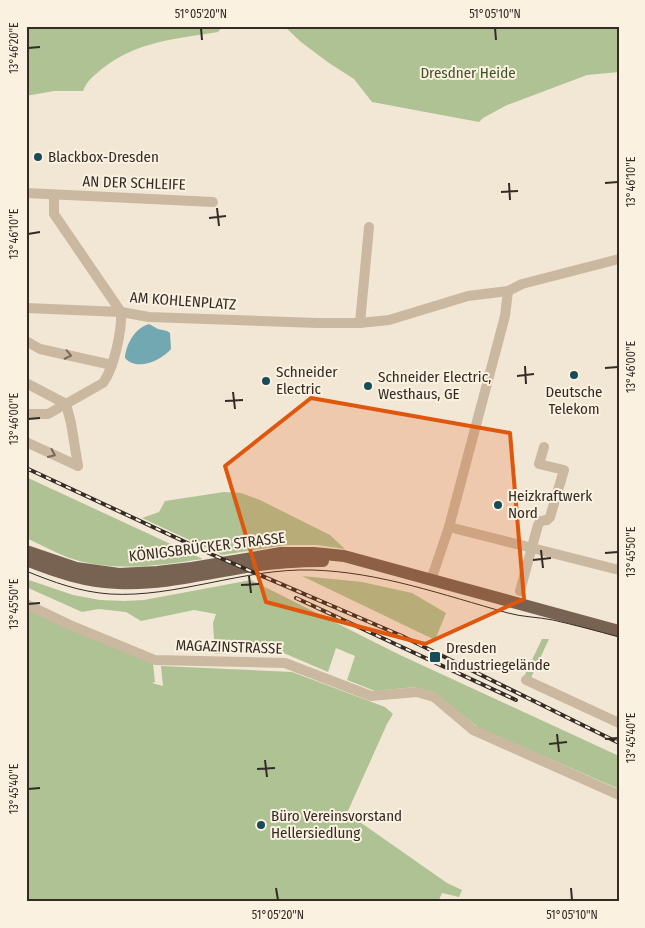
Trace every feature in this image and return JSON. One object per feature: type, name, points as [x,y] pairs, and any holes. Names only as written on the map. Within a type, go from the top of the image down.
[{"type":"main road","name":"KÖNIGSBRÜCKER STRASSE","points":[[26,550],[76,568],[119,574],[192,568],[281,553],[314,552],[344,556],[619,631]]},
{"type":"main road","name":"KÖNIGSBRÜCKER STRASSE","points":[[26,560],[69,576],[118,584],[154,582],[274,563],[314,561],[363,562]]},
{"type":"street","name":"AN DER SCHLEIFE","points":[[26,193],[213,202]]},
{"type":"street","points":[[54,195],[54,214],[121,312]]},
{"type":"street","points":[[360,323],[369,226]]},
{"type":"street","name":"AM KOHLENPLATZ","points":[[26,414],[48,414],[103,383],[109,376],[112,365],[122,322],[121,312],[150,317],[317,323],[360,323],[389,320],[468,296],[508,291],[522,284],[619,259]]},
{"type":"street","points":[[431,580],[449,527],[505,316],[508,291]]},
{"type":"street","points":[[26,308],[121,312]]},
{"type":"street","points":[[26,341],[40,349],[112,365]]},
{"type":"street","points":[[26,383],[66,404],[78,466],[26,442]]},
{"type":"street","points":[[520,591],[538,525],[541,521],[547,520],[550,517],[564,470],[539,464],[544,447]]},
{"type":"street","points":[[449,527],[619,570]]},
{"type":"street","name":"MAGAZINSTRASSE","points":[[26,604],[70,625],[155,660],[286,663],[371,696],[416,692],[425,694],[434,697],[473,730],[619,795]]},
{"type":"street","points":[[526,680],[619,723]]},
{"type":"highlighted area","points":[[311,398],[510,433],[524,599],[425,644],[266,602],[225,466]]},
{"type":"green space","points":[[26,26],[223,26],[218,32],[158,42],[130,52],[116,59],[94,75],[83,91],[54,91],[26,96]]},
{"type":"green space","name":"Dresdner Heide","points":[[284,26],[619,26],[619,72],[587,75],[507,105],[479,122],[372,102],[354,79],[301,42]]},
{"type":"green space","points":[[26,477],[203,559],[124,567],[92,564],[57,553],[26,538]]},
{"type":"green space","points":[[224,492],[241,493],[260,500],[330,535],[345,549],[317,545],[286,545],[222,555],[142,518],[159,512],[165,501]]},
{"type":"green space","points":[[302,576],[362,582],[412,593],[446,613],[435,640]]},
{"type":"green space","points":[[26,579],[73,595],[100,600],[124,601],[144,600],[251,580],[400,655],[619,756],[619,789],[479,728],[437,695],[415,687],[375,691],[347,680],[355,656],[336,648],[328,672],[279,651],[215,654],[213,623],[216,614],[194,610],[141,621],[126,612],[99,609],[82,612],[26,587]]},
{"type":"green space","points":[[26,607],[153,663],[155,682],[152,683],[163,686],[161,666],[292,672],[385,707],[393,714],[347,813],[447,883],[462,890],[459,897],[442,893],[438,902],[26,902]]},
{"type":"green space","points":[[542,639],[549,639],[528,684],[522,681]]},
{"type":"water","points":[[149,324],[170,333],[171,349],[162,357],[149,363],[136,364],[130,362],[125,358],[129,342],[139,329]]},
{"type":"tram line","points":[[26,571],[67,586],[110,594],[160,592],[261,573],[312,570],[337,572],[387,580],[513,614],[553,620],[619,637]]},
{"type":"railway","points":[[26,468],[211,554],[402,636],[619,743]]},
{"type":"railway","points":[[296,598],[516,700]]},
{"type":"place","name":"Blackbox-Dresden","points":[[38,157]]},
{"type":"place","name":"Deutsche Telekom","points":[[574,375]]},
{"type":"place","name":"Schneider Electric","points":[[266,381]]},
{"type":"place","name":"Schneider Electric, Westhaus, GE","points":[[368,386]]},
{"type":"place","name":"Heizkraftwerk Nord","points":[[498,505]]},
{"type":"place","name":"Dresden Industriegelände","points":[[435,657]]},
{"type":"place","name":"Büro Vereinsvorstand Hellersiedlung","points":[[261,825]]}]
